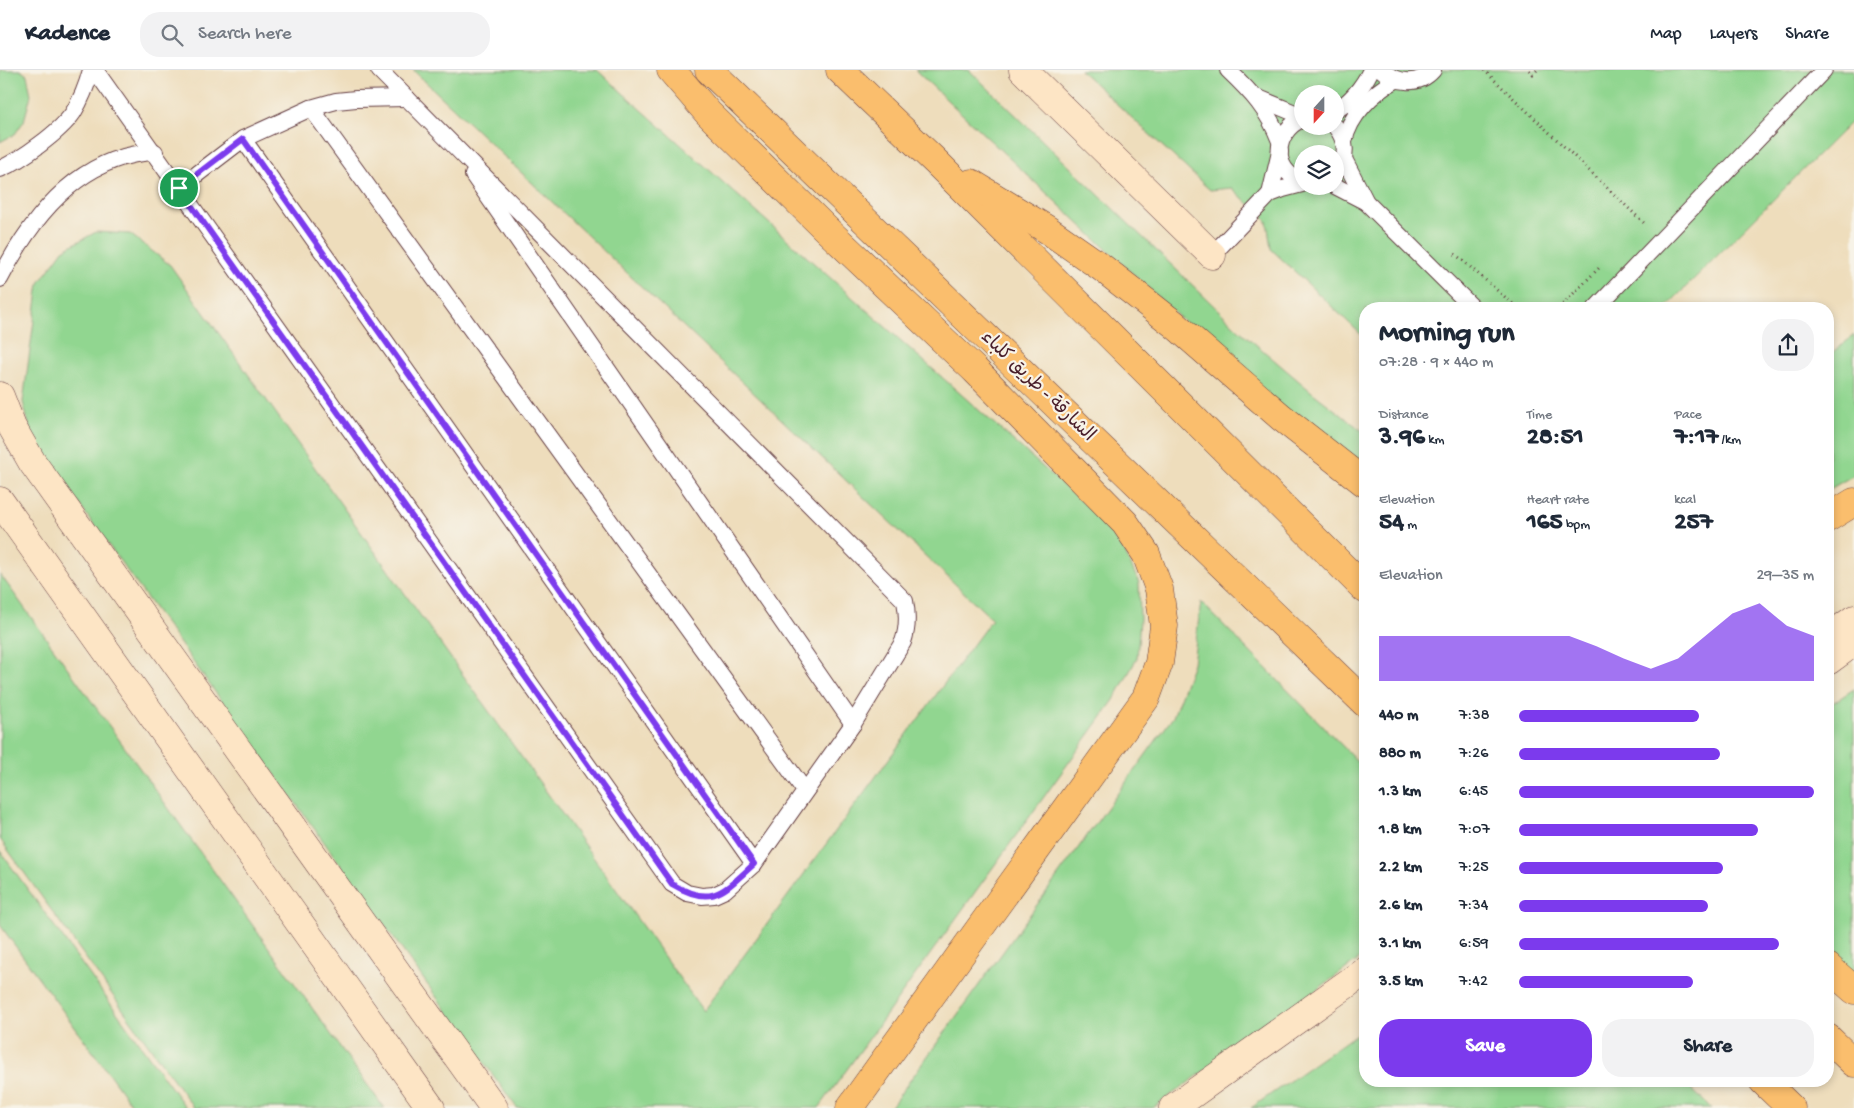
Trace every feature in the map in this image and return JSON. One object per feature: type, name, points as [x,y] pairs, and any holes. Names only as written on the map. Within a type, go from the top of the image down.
[{"type":"highway","points":[[671,70],[708,113],[825,228],[975,370],[1125,522],[1146,554],[1159,589],[1164,626],[1163,635],[1159,663],[1146,698],[850,1108]]},
{"type":"highway","name":"الشارقة - طريق كلباء","points":[[710,70],[1359,697]]},
{"type":"highway","points":[[840,70],[938,164],[1359,583]]},
{"type":"highway","points":[[938,164],[994,195],[1101,267],[1174,324],[1281,417],[1359,477]]},
{"type":"highway","points":[[1834,514],[1854,502]]},
{"type":"highway","points":[[1834,972],[1854,990]]},
{"type":"highway","points":[[1834,1044],[1854,1063]]},
{"type":"highway","points":[[1769,1087],[1791,1108]]},
{"type":"street","points":[[1023,70],[1212,255]]},
{"type":"street","points":[[0,396],[12,427],[32,462],[494,1108]]},
{"type":"street","points":[[0,501],[431,1108]]},
{"type":"street","points":[[1834,634],[1854,619]]},
{"type":"street","points":[[1834,657],[1854,642]]},
{"type":"street","points":[[1173,1108],[1359,975]]},
{"type":"street","points":[[1206,1108],[1359,998]]},
{"type":"lane","points":[[0,169],[42,143],[72,114],[88,82],[90,70]]},
{"type":"lane","points":[[95,70],[672,884],[688,893],[702,896],[714,895],[725,890],[754,864],[853,724],[903,642],[907,629],[908,615],[905,601],[379,70]]},
{"type":"lane","points":[[1228,70],[1256,97],[1270,118],[1280,147],[1282,164],[1294,176]]},
{"type":"lane","points":[[1344,104],[1364,82],[1371,70]]},
{"type":"lane","points":[[1382,70],[1396,80],[1408,82],[1421,80],[1433,70]]},
{"type":"lane","points":[[1602,302],[1824,70]]},
{"type":"lane","points":[[1344,142],[1352,120],[1376,92],[1396,80]]},
{"type":"lane","points":[[1256,97],[1294,114]]},
{"type":"lane","points":[[179,188],[243,139],[311,108],[356,98],[407,98]]},
{"type":"lane","points":[[311,108],[805,791]]},
{"type":"lane","points":[[1270,194],[1280,147],[1286,131],[1294,123]]},
{"type":"lane","points":[[1342,135],[1345,150],[1344,159],[1366,202]]},
{"type":"lane","points":[[448,138],[853,724]]},
{"type":"lane","points":[[243,139],[754,864]]},
{"type":"lane","points":[[0,279],[27,232],[73,182],[119,157],[136,152],[154,152]]},
{"type":"lane","points":[[1212,255],[1270,194],[1294,185]]},
{"type":"lane","points":[[1344,191],[1366,202],[1467,302]]},
{"type":"path","points":[[1484,70],[1644,223]]},
{"type":"path","points":[[1529,70],[1533,74],[1537,70]]},
{"type":"path","points":[[1451,251],[1511,302]]},
{"type":"green space","points":[[0,70],[20,70],[27,75],[31,95],[24,121],[15,134],[0,142]]},
{"type":"green space","points":[[413,70],[597,70],[1100,518],[1124,550],[1139,583],[1140,619],[1137,658],[1114,700],[819,1108],[517,1108],[54,470],[32,437],[23,402],[39,283],[63,250],[96,232],[130,234],[170,265],[703,1011],[992,619]]},
{"type":"green space","points":[[915,70],[969,70],[1239,330],[1313,393],[1359,428],[1359,476],[1303,433]]},
{"type":"green space","points":[[1080,70],[1854,70],[1854,119],[1671,302],[1359,302],[1359,332],[1271,249],[1267,221],[1232,188],[1210,190]]},
{"type":"green space","points":[[1854,335],[1854,475],[1834,487],[1834,352]]},
{"type":"green space","points":[[0,574],[384,1108],[194,1108],[0,839]]},
{"type":"green space","points":[[1201,602],[1359,763],[1359,959],[1153,1108],[890,1108],[1173,717],[1193,663]]},
{"type":"green space","points":[[1854,689],[1854,978],[1834,960],[1834,702]]},
{"type":"green space","points":[[0,851],[186,1108],[134,1108],[0,925]]},
{"type":"green space","points":[[1359,1032],[1359,1087],[1689,1087],[1711,1108],[1251,1108]]},
{"type":"route","points":[[243,139],[754,864],[725,890],[714,895],[702,896],[688,893],[672,884],[179,188],[243,139]]}]
